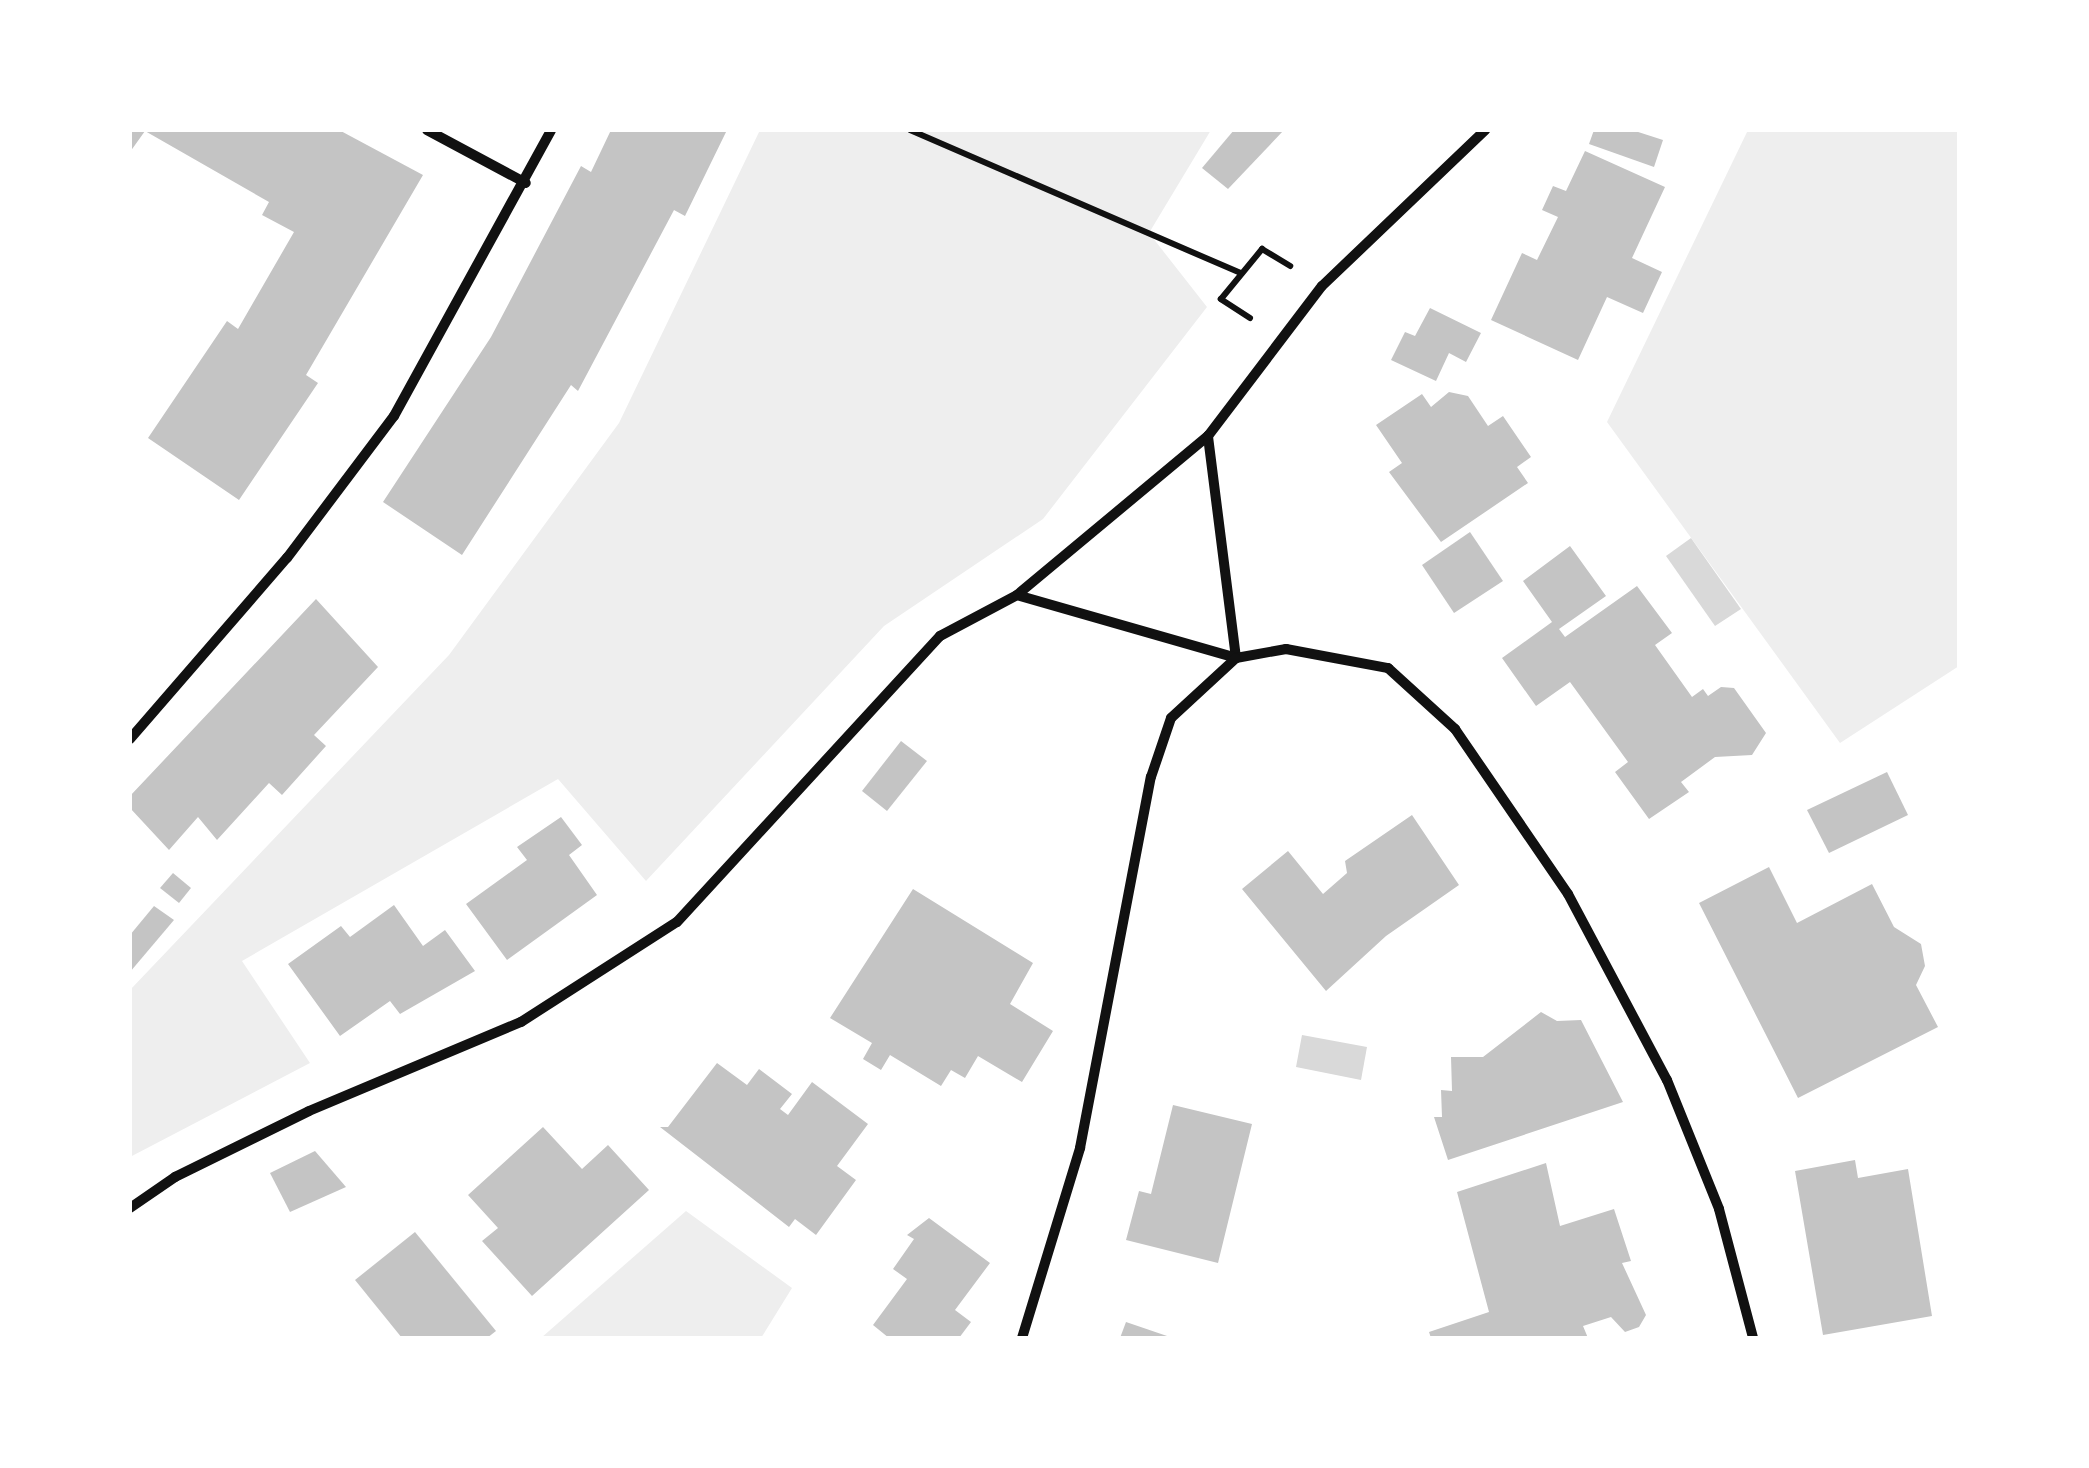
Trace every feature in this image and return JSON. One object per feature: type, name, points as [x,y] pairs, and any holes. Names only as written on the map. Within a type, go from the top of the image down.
[{"type":"street","points":[[427,130],[526,183]]},
{"type":"street","points":[[130,739],[286,558],[394,416],[526,183],[550,130]]},
{"type":"street","points":[[130,1208],[175,1177],[310,1111],[521,1022],[677,922],[940,636],[1017,595],[1208,436],[1322,286],[1485,130]]},
{"type":"street","points":[[1208,436],[1236,658]]},
{"type":"street","points":[[1017,595],[1236,658],[1286,649],[1388,668],[1455,729],[1568,894],[1667,1080],[1719,1209],[1753,1338]]},
{"type":"street","points":[[1022,1338],[1080,1148],[1151,777],[1171,718],[1236,658]]},
{"type":"path","points":[[910,130],[1242,273]]},
{"type":"path","points":[[1280,338],[1221,299],[1262,249],[1322,286]]},
{"type":"shaded area","points":[[760,130],[1211,130],[1149,233],[1207,307],[1043,519],[884,626],[646,881],[558,779],[242,961],[310,1063],[130,1157],[130,990],[449,655],[619,423]]},
{"type":"shaded area","points":[[1748,130],[1959,130],[1959,666],[1840,743],[1607,422]]},
{"type":"shaded area","points":[[1691,538],[1741,609],[1715,626],[1666,556]]},
{"type":"shaded area","points":[[1302,1035],[1367,1047],[1361,1080],[1296,1067]]},
{"type":"shaded area","points":[[686,1211],[792,1288],[761,1338],[541,1338]]},
{"type":"building","points":[[130,130],[339,130],[423,175],[306,375],[318,383],[239,500],[148,438],[227,321],[238,329],[294,232],[262,215],[269,202],[145,131],[130,152]]},
{"type":"building","points":[[611,130],[727,130],[685,216],[674,210],[578,391],[571,385],[462,555],[383,502],[491,337],[581,166],[591,172]]},
{"type":"building","points":[[1234,130],[1284,130],[1228,189],[1202,168]]},
{"type":"building","points":[[1594,130],[1632,130],[1663,140],[1654,167],[1589,144]]},
{"type":"building","points":[[1585,151],[1665,187],[1632,258],[1662,272],[1643,313],[1607,297],[1578,360],[1491,320],[1522,253],[1537,260],[1558,217],[1542,210],[1553,186],[1566,191]]},
{"type":"building","points":[[1430,308],[1481,333],[1466,362],[1449,353],[1436,381],[1391,360],[1405,332],[1415,336]]},
{"type":"building","points":[[1449,392],[1468,396],[1488,426],[1503,416],[1531,457],[1517,467],[1528,483],[1441,542],[1389,472],[1402,463],[1376,425],[1422,394],[1431,407]]},
{"type":"building","points":[[1470,532],[1503,581],[1454,613],[1422,565]]},
{"type":"building","points":[[1570,546],[1606,596],[1559,629],[1565,637],[1637,586],[1672,633],[1655,645],[1692,697],[1703,689],[1708,696],[1721,687],[1734,688],[1766,733],[1752,755],[1715,757],[1681,782],[1689,792],[1649,819],[1615,772],[1628,762],[1570,682],[1536,706],[1502,658],[1552,622],[1523,581]]},
{"type":"building","points":[[316,599],[378,667],[314,735],[326,746],[282,795],[269,783],[217,840],[198,817],[169,850],[130,808],[130,796]]},
{"type":"building","points":[[901,741],[927,761],[887,811],[862,791]]},
{"type":"building","points":[[1887,772],[1908,815],[1829,853],[1807,810]]},
{"type":"building","points":[[1412,815],[1459,885],[1386,936],[1326,991],[1242,889],[1288,851],[1323,894],[1347,873],[1345,861]]},
{"type":"building","points":[[561,817],[582,845],[569,855],[597,895],[507,960],[466,904],[527,860],[517,847]]},
{"type":"building","points":[[1769,867],[1797,923],[1872,884],[1894,927],[1921,944],[1925,966],[1916,985],[1938,1027],[1798,1098],[1699,903]]},
{"type":"building","points":[[173,873],[191,888],[179,903],[160,888]]},
{"type":"building","points":[[913,889],[1033,963],[1010,1004],[1053,1031],[1022,1082],[978,1056],[965,1078],[951,1070],[941,1086],[890,1055],[881,1070],[863,1059],[872,1043],[830,1018]]},
{"type":"building","points":[[394,905],[423,946],[445,930],[475,971],[400,1014],[390,1001],[340,1036],[288,964],[341,926],[350,937]]},
{"type":"building","points":[[154,906],[174,920],[130,972],[130,935]]},
{"type":"building","points":[[1541,1012],[1557,1021],[1581,1020],[1623,1102],[1448,1160],[1434,1117],[1442,1117],[1441,1090],[1452,1091],[1451,1057],[1483,1057]]},
{"type":"building","points":[[717,1063],[747,1085],[759,1069],[792,1094],[780,1109],[788,1115],[812,1082],[868,1124],[837,1166],[856,1180],[816,1235],[795,1219],[789,1227],[660,1127],[668,1127]]},
{"type":"building","points":[[1173,1105],[1252,1124],[1218,1263],[1126,1240],[1139,1191],[1151,1194]]},
{"type":"building","points":[[543,1127],[582,1169],[608,1145],[649,1190],[532,1296],[482,1241],[498,1228],[468,1195]]},
{"type":"building","points":[[315,1151],[346,1187],[290,1212],[270,1173]]},
{"type":"building","points":[[1855,1160],[1858,1178],[1908,1169],[1932,1316],[1823,1335],[1795,1171]]},
{"type":"building","points":[[1546,1163],[1560,1226],[1614,1209],[1631,1261],[1622,1263],[1646,1315],[1639,1327],[1625,1332],[1611,1317],[1583,1326],[1588,1338],[1431,1338],[1429,1332],[1489,1312],[1457,1192]]},
{"type":"building","points":[[929,1218],[990,1263],[955,1310],[971,1322],[959,1338],[889,1338],[873,1325],[907,1279],[893,1269],[914,1239],[907,1235]]},
{"type":"building","points":[[415,1232],[496,1331],[487,1338],[402,1338],[355,1280]]},
{"type":"building","points":[[1126,1322],[1170,1337],[1120,1338]]}]
